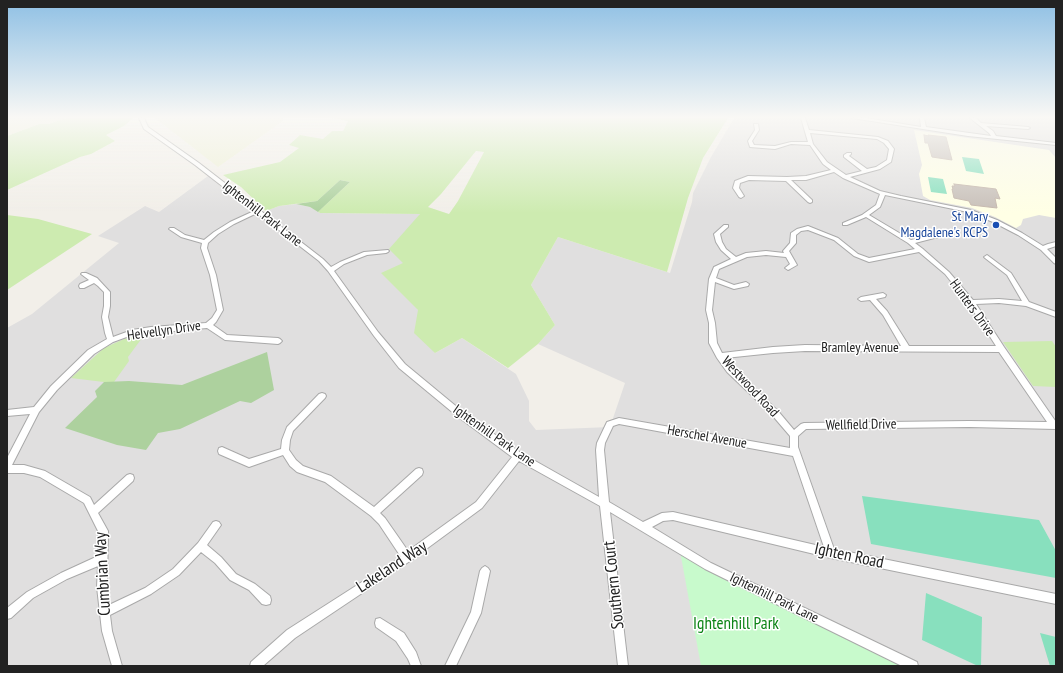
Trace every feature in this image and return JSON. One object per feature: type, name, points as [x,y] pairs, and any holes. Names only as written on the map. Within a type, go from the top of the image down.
[{"type":"street","name":"Ightenhill Park Lane","points":[[177,149],[321,260],[330,270],[376,334],[402,366],[460,414],[518,456],[606,505],[708,566],[914,666]]},
{"type":"street","points":[[815,149],[825,162],[845,177],[883,193],[969,211],[1011,229],[1043,249],[1056,262]]},
{"type":"street","points":[[845,177],[878,168],[889,161],[892,149]]},
{"type":"street","points":[[849,154],[846,156],[866,171]]},
{"type":"street","points":[[741,196],[736,188],[737,182],[748,178],[806,178],[835,170]]},
{"type":"street","points":[[787,179],[810,201]]},
{"type":"street","points":[[845,224],[866,215],[878,206],[883,193]]},
{"type":"street","points":[[172,229],[183,236],[206,242],[216,233],[232,223],[258,211]]},
{"type":"street","name":"Hunters Drive","points":[[866,215],[910,242],[947,273],[971,302],[1001,350],[1055,426]]},
{"type":"street","points":[[726,226],[717,234],[719,242],[724,250],[735,260]]},
{"type":"street","points":[[788,268],[794,265],[786,252],[793,243],[793,234],[799,230],[808,228],[836,239],[856,256],[869,260],[921,250]]},
{"type":"street","points":[[910,242],[944,234]]},
{"type":"street","name":"Helvellyn Drive","points":[[7,468],[36,410],[54,388],[91,352],[111,340],[146,330],[208,325],[214,320],[220,310],[213,275],[204,248],[206,242]]},
{"type":"street","points":[[1043,249],[1050,245],[1056,244]]},
{"type":"street","points":[[330,270],[366,253],[386,251]]},
{"type":"street","points":[[746,284],[734,287],[712,279],[716,268],[746,255],[766,252],[788,256]]},
{"type":"street","points":[[987,257],[1009,274],[1027,304]]},
{"type":"street","points":[[84,274],[94,280],[107,292],[105,317],[111,340]]},
{"type":"street","name":"Westwood Road","points":[[712,279],[709,310],[712,323],[713,343],[730,370],[775,413],[794,434]]},
{"type":"street","points":[[82,286],[94,280]]},
{"type":"street","points":[[861,298],[883,294]]},
{"type":"street","points":[[871,297],[885,314],[907,348]]},
{"type":"street","points":[[971,302],[999,301],[1027,304],[1056,315]]},
{"type":"street","points":[[208,325],[225,337],[278,341]]},
{"type":"street","name":"Bramley Avenue","points":[[720,356],[805,348],[1001,350]]},
{"type":"street","points":[[322,396],[290,429],[286,440],[285,451],[293,463],[300,469],[328,479],[374,513],[382,521],[407,558]]},
{"type":"street","points":[[7,413],[36,410]]},
{"type":"street","name":"Herschel Avenue","points":[[619,421],[796,453]]},
{"type":"street","name":"Southern Court","points":[[619,421],[610,424],[601,443],[603,492],[606,505],[623,666]]},
{"type":"street","name":"Wellfield Drive","points":[[794,434],[804,426],[830,425],[969,424],[1055,426]]},
{"type":"street","points":[[794,434],[794,447],[831,553]]},
{"type":"street","points":[[222,451],[249,463],[285,451]]},
{"type":"street","name":"Lakeland Way","points":[[255,666],[291,634],[407,558],[479,505],[518,456]]},
{"type":"street","name":"Cumbrian Way","points":[[7,468],[24,469],[42,474],[88,500],[103,531],[102,587],[107,631],[117,666]]},
{"type":"street","points":[[374,513],[419,472]]},
{"type":"street","points":[[93,512],[130,478]]},
{"type":"street","name":"Ighten Road","points":[[644,527],[662,517],[672,516],[831,553],[1056,599]]},
{"type":"street","points":[[105,612],[148,591],[176,572],[201,546],[216,525]]},
{"type":"street","points":[[201,546],[218,560],[233,577],[252,587],[266,600]]},
{"type":"street","points":[[7,614],[36,592],[64,576],[103,559]]},
{"type":"street","points":[[450,666],[476,613],[485,571]]},
{"type":"street","points":[[380,623],[400,637],[412,656],[416,666]]},
{"type":"shaded area","points":[[195,149],[243,149],[218,167]]},
{"type":"shaded area","points":[[715,149],[1056,149],[1056,666],[7,666],[7,328],[32,314],[119,243],[98,236],[145,206],[159,212],[208,176],[255,215],[279,206],[296,204],[310,207],[320,213],[420,214],[403,263],[418,310],[435,353],[462,338],[516,374],[529,401],[529,421],[536,430],[610,427],[625,383],[538,344],[555,325],[531,285],[558,237],[670,273],[692,202],[693,193]]},
{"type":"shaded area","points":[[918,149],[1049,150],[1056,158],[1056,218],[1039,215],[1023,219],[1021,225],[1016,228],[995,217],[972,208],[930,200],[923,196],[919,174],[922,165]]},
{"type":"green space","points":[[7,149],[99,149],[80,157],[7,190]]},
{"type":"green space","points":[[297,149],[708,149],[703,158],[688,198],[667,272],[558,237],[531,285],[555,325],[538,344],[508,368],[462,338],[435,353],[414,333],[418,310],[381,273],[403,263],[389,249],[420,214],[318,212],[350,182],[340,180],[317,201],[279,206],[266,211],[241,187],[223,175],[280,162]],"holes":[[[476,151],[484,152],[458,201],[449,214],[428,207],[441,194]]]},
{"type":"green space","points":[[962,157],[979,159],[984,174],[966,171]]},
{"type":"green space","points":[[928,177],[943,179],[947,194],[931,192]]},
{"type":"green space","points":[[340,180],[350,182],[318,212],[310,207],[296,204],[317,201]]},
{"type":"green space","points":[[7,215],[38,219],[92,234],[7,290]]},
{"type":"green space","points":[[145,334],[128,357],[129,361],[114,382],[71,378],[104,348],[124,339]]},
{"type":"green space","points":[[1052,341],[1056,347],[1056,387],[1033,386],[1003,342]]},
{"type":"green space","points":[[267,352],[274,390],[251,403],[240,401],[180,429],[158,433],[146,450],[117,445],[65,428],[97,397],[95,391],[104,382],[129,381],[182,385]]},
{"type":"green space","points":[[862,496],[1039,520],[1056,551],[1056,578],[871,544]]},
{"type":"green space","name":"Ightenhill Park","points":[[680,551],[920,666],[701,666]]},
{"type":"green space","points":[[926,593],[982,617],[981,666],[978,666],[922,640]]},
{"type":"green space","points":[[1040,633],[1056,637],[1056,666],[1050,666]]},
{"type":"building","points":[[930,149],[949,149],[952,160],[932,157]]},
{"type":"building","points":[[954,184],[996,189],[1000,199],[995,198],[997,208],[971,205],[969,201],[954,198],[952,186],[955,186]]},
{"type":"place","name":"St Mary Magdalene's RCPS","points":[[996,225]]}]
